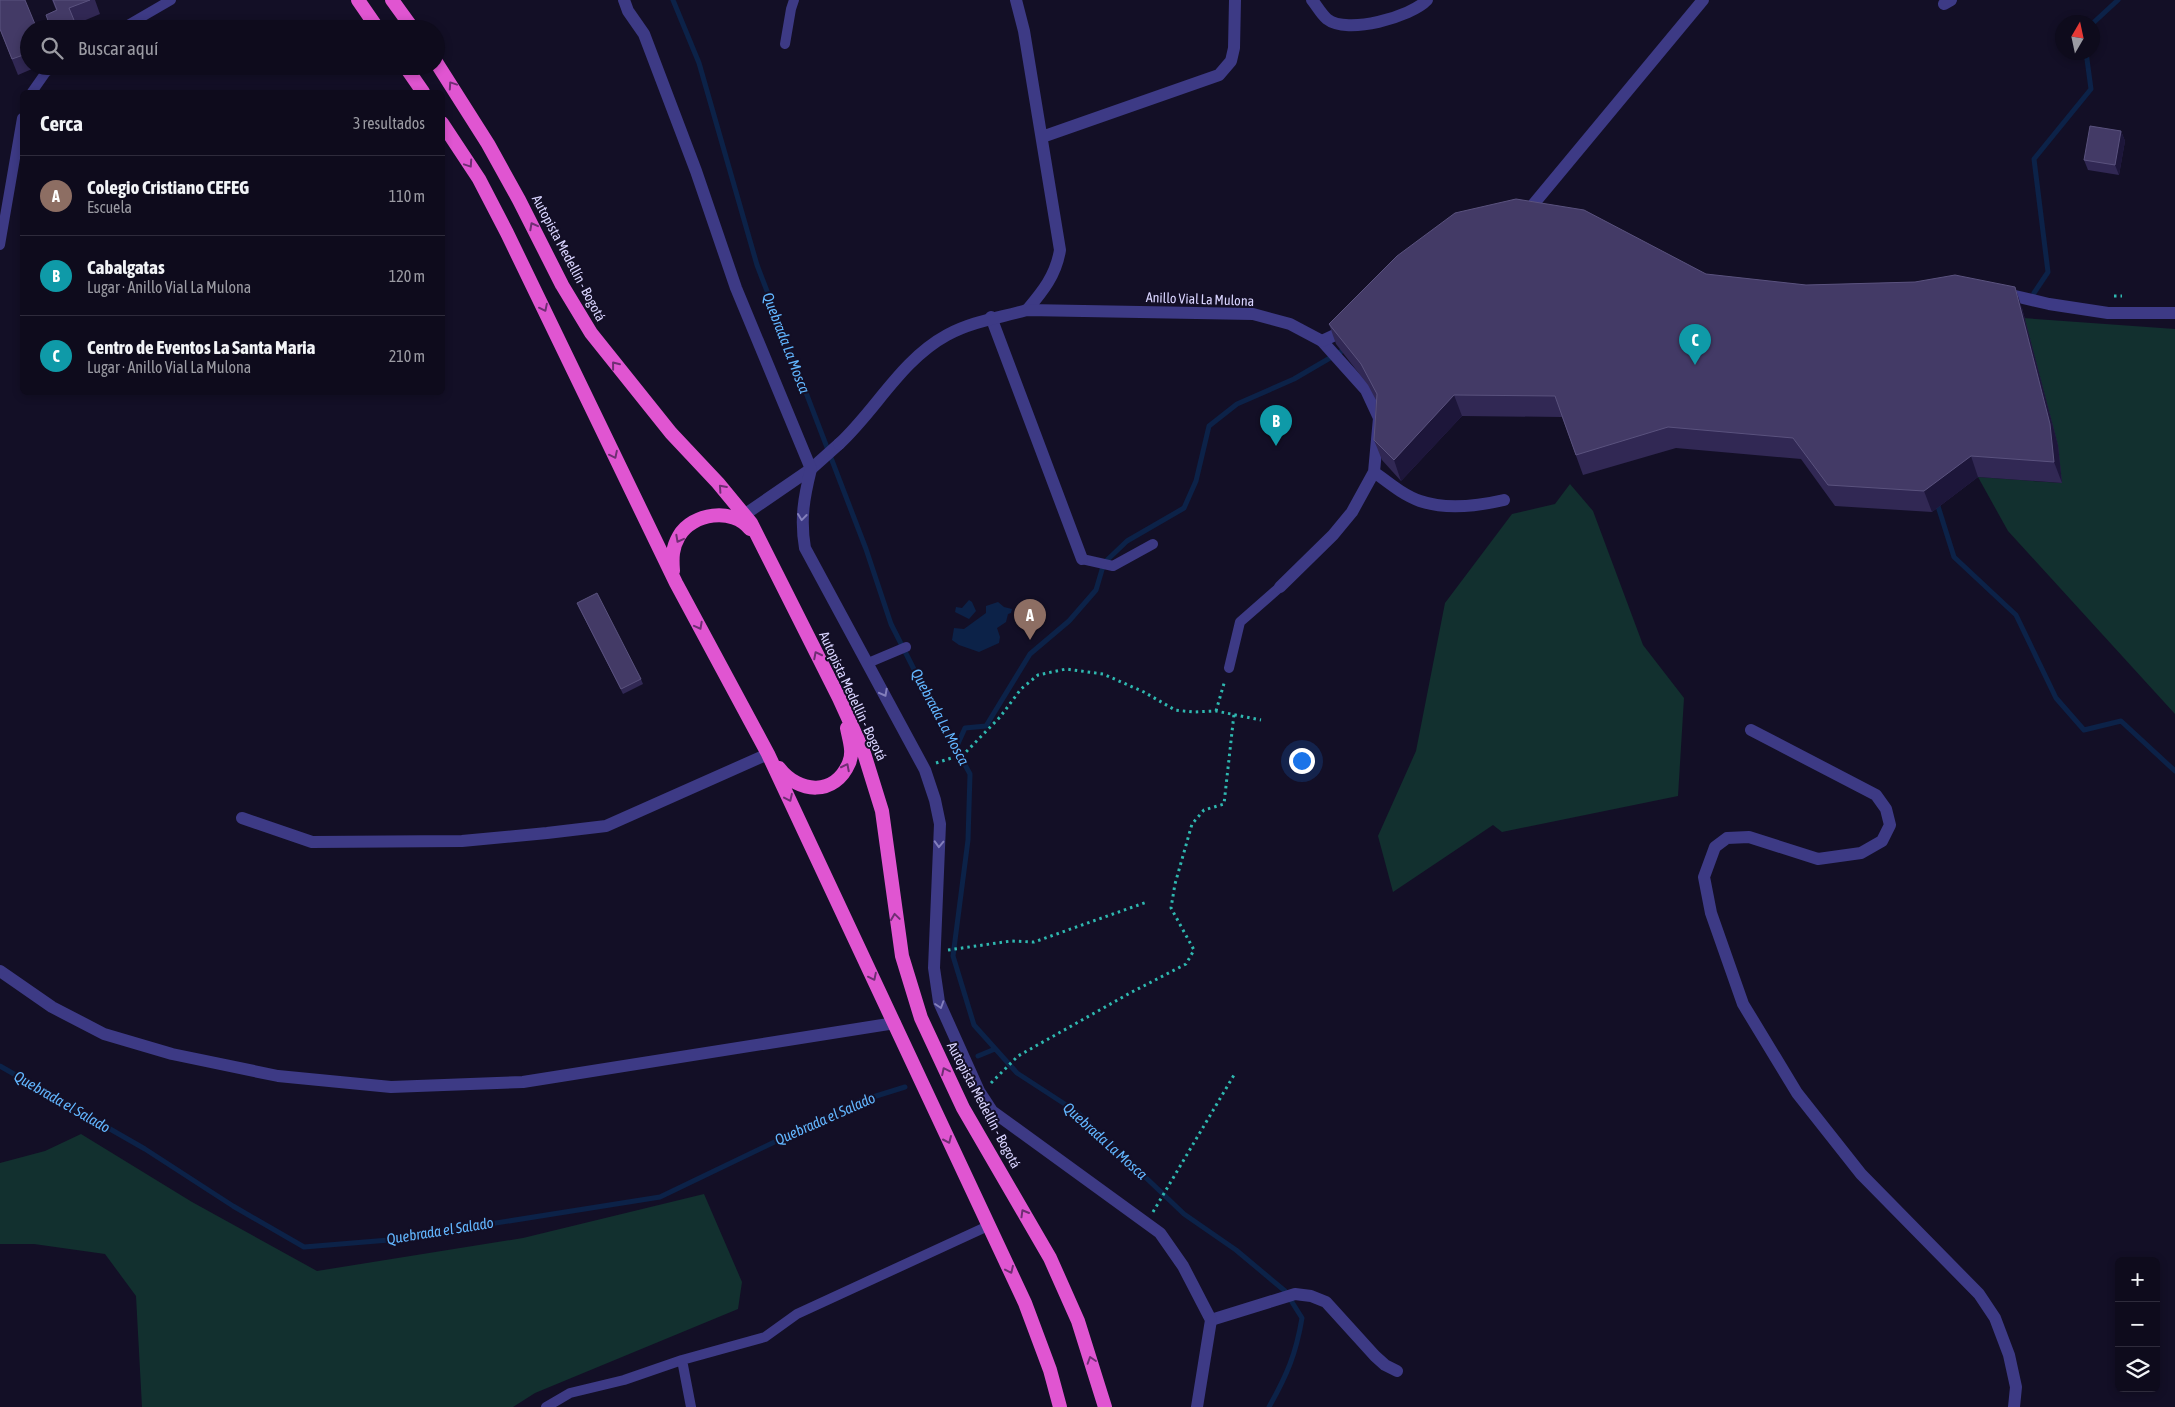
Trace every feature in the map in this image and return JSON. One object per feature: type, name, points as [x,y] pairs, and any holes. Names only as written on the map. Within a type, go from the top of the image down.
[{"type":"highway","points":[[358,0],[372,20]]},
{"type":"highway","points":[[392,0],[406,20]]},
{"type":"highway","points":[[411,75],[422,90]]},
{"type":"highway","name":"Autopista Medellín - Bogotá","points":[[444,75],[488,144],[520,200],[562,285],[591,333],[671,433],[744,515],[760,542],[839,698],[864,753],[882,812],[902,956],[921,1018],[963,1108],[1050,1258],[1078,1321],[1105,1407]]},
{"type":"highway","points":[[445,128],[479,179],[507,233],[676,583],[768,754],[1025,1303],[1050,1370],[1060,1407]]},
{"type":"highway","points":[[676,583],[673,572],[672,553],[679,535],[693,521],[712,515],[731,517],[748,526],[760,542]]},
{"type":"highway","points":[[768,754],[781,771],[793,782],[808,788],[822,787],[840,777],[849,762],[851,749],[839,698]]},
{"type":"street","points":[[624,0],[628,11],[644,34],[696,171],[715,232],[736,288],[812,469],[804,499],[801,526],[804,548],[925,770],[935,800],[940,824],[934,968],[939,1002],[946,1022],[979,1091],[992,1111],[1160,1232],[1183,1266],[1211,1320],[1197,1407]]},
{"type":"street","points":[[1016,0],[1024,31],[1060,250],[1057,267],[1047,287],[1027,310]]},
{"type":"street","points":[[1042,138],[1220,75],[1231,62],[1235,0]]},
{"type":"street","points":[[1312,0],[1327,19],[1341,24],[1355,25],[1403,15],[1422,5],[1427,0]]},
{"type":"street","points":[[1527,212],[1703,0]]},
{"type":"street","points":[[1513,215],[1527,212],[1544,215]]},
{"type":"street","points":[[1987,292],[2004,293],[2049,304],[2108,313],[2175,313]]},
{"type":"street","name":"Anillo Vial La Mulona","points":[[744,515],[812,469],[856,428],[895,380],[929,348],[946,336],[970,324],[991,317],[1027,310],[1253,314],[1290,324],[1325,343],[1366,390],[1379,418],[1374,472]]},
{"type":"street","points":[[1325,343],[1358,316]]},
{"type":"street","points":[[991,317],[1082,559]]},
{"type":"street","points":[[1280,587],[1333,535],[1352,512],[1374,472],[1396,489],[1421,501],[1456,506],[1486,504],[1504,500]]},
{"type":"street","points":[[1751,730],[1876,795],[1886,809],[1890,825],[1882,841],[1861,853],[1818,859],[1749,837],[1727,838],[1715,847],[1704,877],[1711,913],[1743,1004],[1797,1092],[1861,1174],[1979,1294],[1995,1318],[2009,1354],[2016,1387],[2014,1407]]},
{"type":"street","points":[[242,818],[312,842],[462,840],[606,826],[768,754]]},
{"type":"street","points":[[0,972],[52,1007],[104,1034],[172,1054],[278,1076],[391,1087],[523,1082],[895,1023]]},
{"type":"street","points":[[1211,1320],[1263,1306],[1295,1294],[1311,1296],[1326,1302],[1375,1356],[1385,1365],[1397,1371]]},
{"type":"lane","points":[[137,20],[171,0]]},
{"type":"lane","points":[[785,44],[794,0]]},
{"type":"lane","points":[[33,90],[44,75]]},
{"type":"lane","points":[[0,245],[20,130]]},
{"type":"lane","points":[[1082,559],[1113,566],[1153,544]]},
{"type":"lane","points":[[1229,668],[1240,622],[1280,587]]},
{"type":"lane","points":[[868,663],[906,647]]},
{"type":"lane","points":[[546,1407],[570,1393],[624,1380],[682,1360],[765,1337],[797,1314],[988,1226]]},
{"type":"lane","points":[[682,1360],[690,1407]]},
{"type":"path","points":[[1216,711],[1229,668]]},
{"type":"path","points":[[937,763],[964,754],[1000,717],[1021,689],[1038,675],[1066,669],[1103,674],[1144,692],[1175,710],[1193,712],[1216,711],[1262,720]]},
{"type":"path","points":[[987,1087],[1018,1056],[1186,964],[1194,950],[1171,908],[1175,884],[1192,824],[1204,810],[1224,804],[1234,714]]},
{"type":"path","points":[[961,948],[1010,941],[1034,942],[1147,902]]},
{"type":"path","points":[[1151,1216],[1234,1075]]},
{"type":"green space","points":[[2023,318],[2175,329],[2175,714],[2008,531],[1978,477],[2061,483]]},
{"type":"green space","points":[[1570,484],[1593,511],[1643,645],[1684,698],[1678,796],[1502,832],[1493,825],[1393,892],[1378,836],[1416,751],[1445,603],[1512,514],[1555,504]]},
{"type":"green space","points":[[81,1134],[192,1202],[317,1271],[523,1238],[704,1194],[742,1282],[738,1309],[535,1393],[513,1407],[142,1407],[136,1296],[105,1254],[34,1244],[0,1244],[0,1163],[45,1151]]},
{"type":"water","points":[[969,600],[976,611],[969,619],[955,612],[956,607],[962,608]]},
{"type":"water","points":[[998,602],[1004,607],[1012,609],[1011,613],[1008,614],[1006,622],[997,628],[1000,637],[999,643],[979,652],[959,645],[952,640],[954,628],[964,629],[986,613],[986,606]]},
{"type":"building","points":[[0,0],[25,0],[33,20],[20,20],[20,56],[12,59],[0,29]]},
{"type":"building","points":[[53,0],[90,0],[69,8],[74,20],[48,20],[46,15],[57,10]]},
{"type":"building","points":[[2090,126],[2121,131],[2115,165],[2084,160]]},
{"type":"building","points":[[1516,199],[1584,210],[1706,274],[1806,285],[1915,282],[1955,275],[2015,287],[2050,424],[2054,462],[1971,456],[1924,491],[1828,485],[1793,438],[1668,427],[1576,455],[1555,396],[1454,395],[1394,460],[1374,440],[1377,394],[1361,364],[1329,324],[1397,256],[1455,213]]},
{"type":"building","points":[[597,593],[641,679],[621,689],[577,603]]},
{"type":"waterway","name":"Quebrada La Mosca","points":[[673,0],[699,63],[757,265],[866,549],[891,624],[970,774],[968,840],[953,956],[974,1025],[1017,1073],[1077,1112],[1184,1214],[1236,1250],[1285,1291],[1302,1318],[1290,1364],[1269,1407]]},
{"type":"waterway","points":[[2100,17],[2118,0]]},
{"type":"waterway","points":[[2034,293],[2048,272],[2034,159],[2091,89],[2087,60]]},
{"type":"waterway","points":[[956,748],[965,728],[986,726],[1030,654],[1069,621],[1096,590],[1104,563],[1127,541],[1184,508],[1196,481],[1209,426],[1237,404],[1294,379],[1347,348]]},
{"type":"waterway","points":[[1937,503],[1954,557],[2016,615],[2056,698],[2084,730],[2121,721],[2175,771]]},
{"type":"waterway","name":"Quebrada el Salado","points":[[978,1056],[995,1049]]},
{"type":"waterway","name":"Quebrada el Salado","points":[[0,1066],[145,1149],[233,1206],[304,1247],[389,1240],[660,1197],[860,1101],[905,1087]]},
{"type":"place","name":"Centro de Eventos La Santa Maria","points":[[1695,365]]},
{"type":"place","name":"Cabalgatas","points":[[1276,446]]},
{"type":"place","name":"Colegio Cristiano CEFEG","points":[[1030,640]]}]
